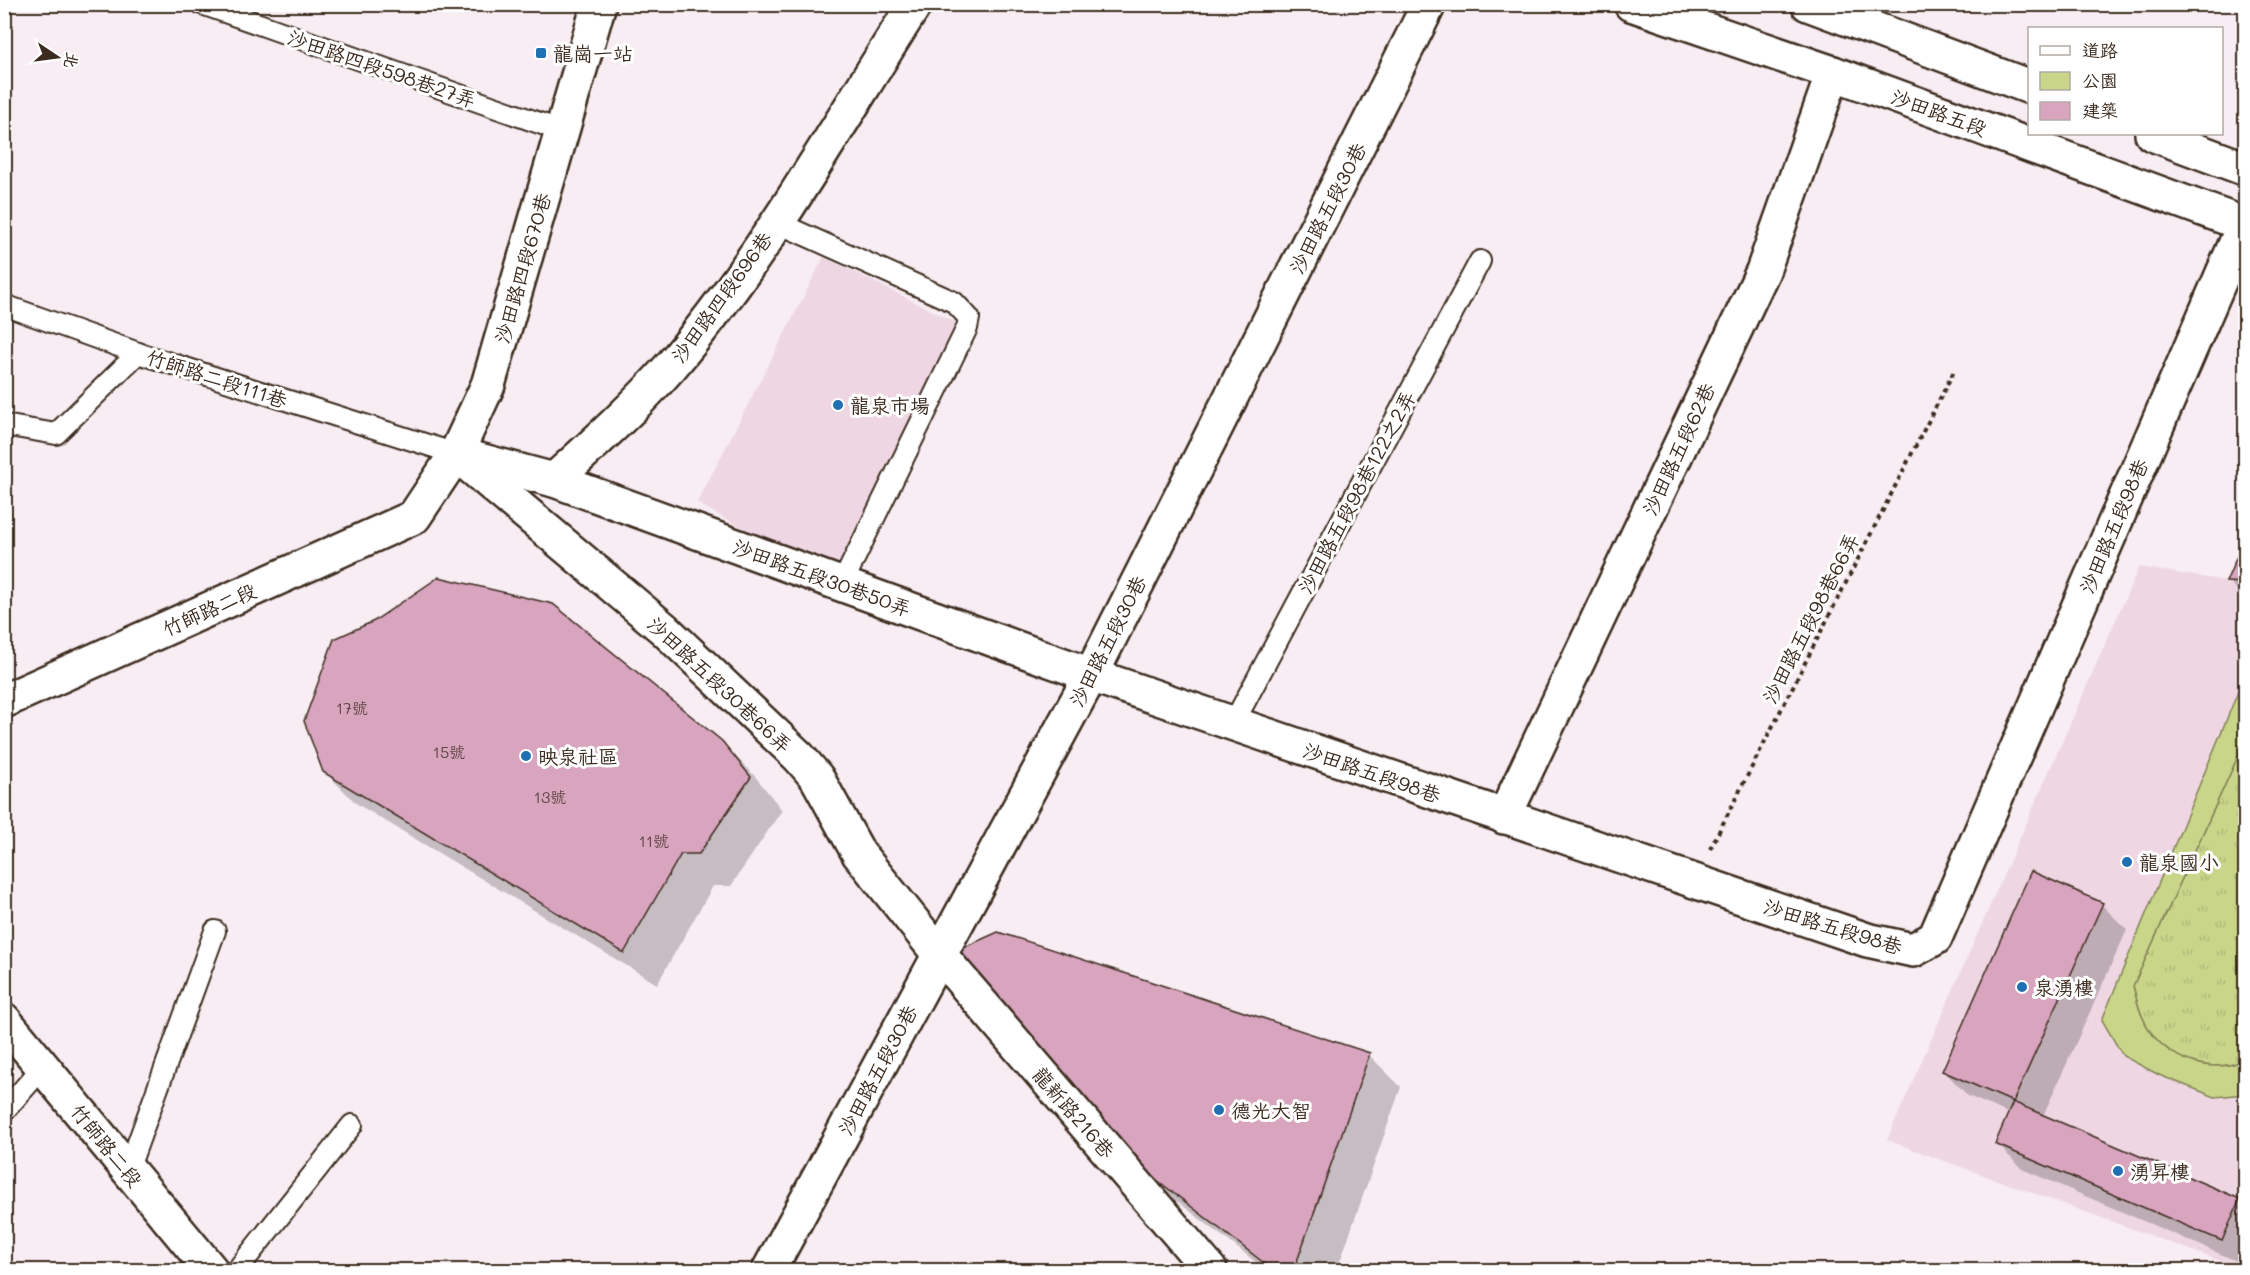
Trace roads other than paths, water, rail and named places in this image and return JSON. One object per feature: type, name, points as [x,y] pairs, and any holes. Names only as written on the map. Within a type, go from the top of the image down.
[{"type":"street","name":"沙田路四段670巷","points":[[414,517],[456,454],[488,385],[599,4]]},
{"type":"street","name":"沙田路四段696巷","points":[[554,480],[628,413],[672,365],[722,302],[776,222],[915,4]]},
{"type":"street","name":"沙田路五段30巷","points":[[769,1270],[1091,675],[1429,4]]},
{"type":"street","name":"沙田路五段","points":[[1630,4],[1833,73],[2245,223]]},
{"type":"street","points":[[1808,4],[2028,86]]},
{"type":"street","name":"沙田路五段62巷","points":[[1504,817],[1763,271],[1833,73]]},
{"type":"street","points":[[2155,135],[2246,169]]},
{"type":"street","name":"沙田路五段98巷","points":[[1091,675],[1694,882],[1890,945],[1913,950],[1935,938],[2245,223]]},
{"type":"street","points":[[456,454],[554,480]]},
{"type":"street","name":"沙田路五段30巷66弄","points":[[456,454],[664,630],[799,757],[817,778],[859,854],[939,954]]},
{"type":"street","name":"沙田路五段30巷50弄","points":[[554,480],[1091,675]]},
{"type":"street","name":"竹師路二段","points":[[4,701],[414,517]]},
{"type":"street","name":"龍新路216巷","points":[[939,954],[1210,1270]]},
{"type":"street","name":"竹師路二段","points":[[4,1020],[211,1270]]},
{"type":"lane","name":"沙田路四段598巷27弄","points":[[202,4],[562,131]]},
{"type":"lane","points":[[776,222],[954,303],[969,318],[967,328],[842,584]]},
{"type":"lane","name":"沙田路五段98巷122之2弄","points":[[1233,724],[1480,261]]},
{"type":"lane","points":[[4,306],[138,353]]},
{"type":"lane","name":"竹師路二段111巷","points":[[4,425],[56,434],[138,353],[456,454]]},
{"type":"lane","points":[[128,1170],[214,931]]},
{"type":"lane","points":[[4,1111],[43,1067]]},
{"type":"lane","points":[[237,1270],[351,1125]]},
{"type":"waterway","points":[[2242,4],[2246,6]]},
{"type":"place","name":"龍崗一站","points":[[541,53]]},
{"type":"place","name":"龍泉市場","points":[[838,405]]},
{"type":"place","name":"映泉社區","points":[[526,756]]},
{"type":"place","name":"龍泉國小","points":[[2127,862]]},
{"type":"place","name":"泉湧樓","points":[[2022,987]]},
{"type":"place","name":"德光大智","points":[[1219,1110]]},
{"type":"place","name":"湧昇樓","points":[[2118,1171]]}]
